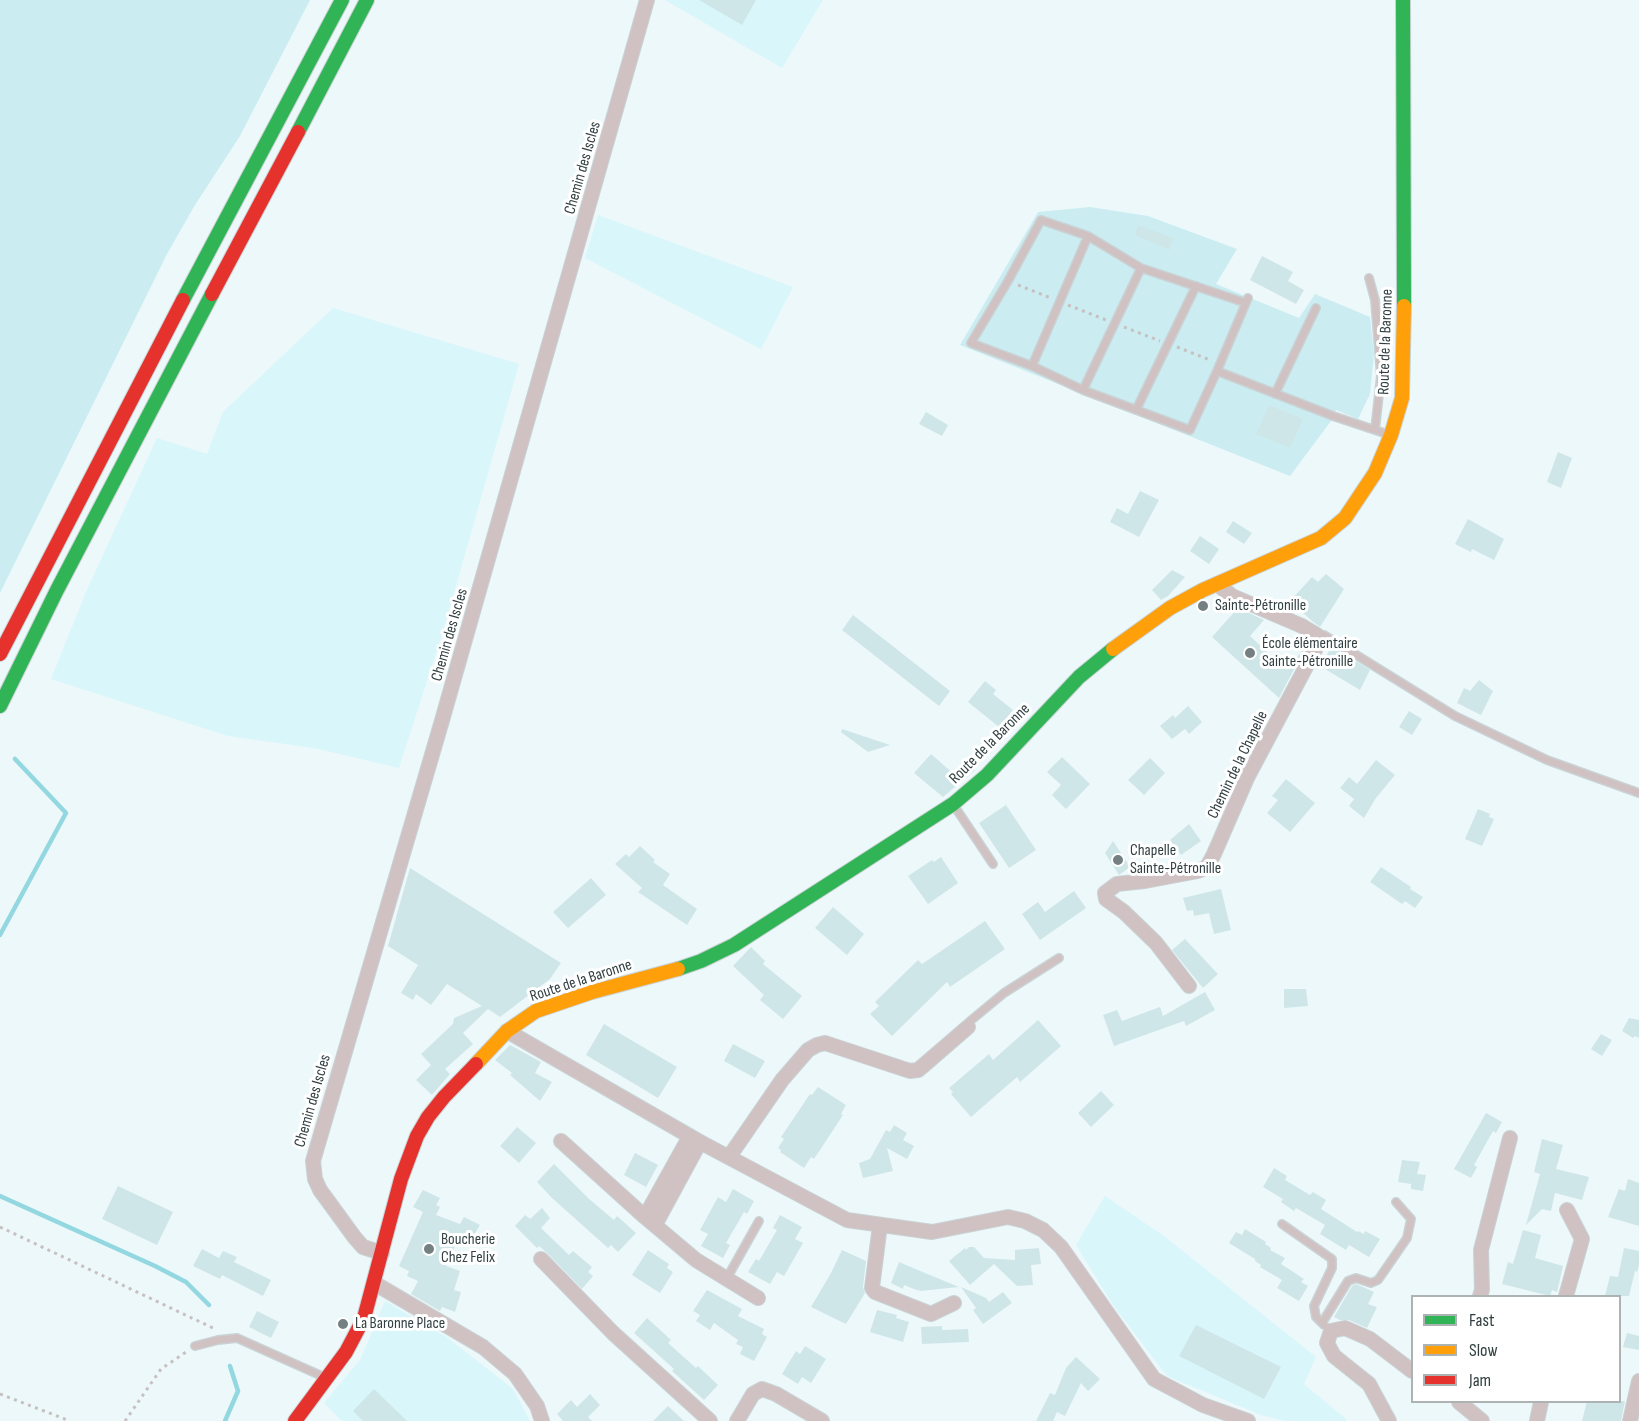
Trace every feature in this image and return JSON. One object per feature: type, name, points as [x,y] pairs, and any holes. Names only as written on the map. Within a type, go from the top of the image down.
[{"type":"main road","points":[[0,654],[133,394],[342,0]]},
{"type":"main road","points":[[0,706],[57,590],[367,0]]},
{"type":"main road","name":"Route de la Baronne","points":[[295,1421],[327,1379],[354,1338],[364,1318],[401,1179],[417,1136],[444,1097],[507,1031],[536,1011],[679,969],[724,951],[953,804],[987,775],[1065,691],[1108,651],[1170,608],[1217,584],[1321,538],[1362,496],[1375,473],[1391,435],[1402,398],[1404,356],[1403,0]]},
{"type":"street","name":"Chemin des Iscles","points":[[382,1253],[363,1247],[355,1238],[320,1190],[315,1179],[313,1161],[451,690],[647,0]]},
{"type":"street","points":[[1217,584],[1232,596],[1317,634]]},
{"type":"street","name":"Chemin de la Chapelle","points":[[1189,986],[1156,943],[1124,912],[1106,899],[1106,893],[1117,884],[1198,871],[1207,867],[1247,778],[1313,656],[1317,646],[1317,634]]},
{"type":"street","points":[[729,1157],[782,1080],[808,1050],[817,1045],[825,1044],[910,1071],[918,1070],[968,1027]]},
{"type":"street","points":[[507,1031],[695,1139],[847,1220],[932,1232],[1008,1217],[1025,1221],[1043,1230],[1061,1247],[1154,1378],[1203,1405],[1248,1421]]},
{"type":"street","points":[[1480,1295],[1481,1250],[1510,1138]]},
{"type":"street","points":[[650,1221],[695,1139]]},
{"type":"street","points":[[561,1141],[696,1260],[758,1298]]},
{"type":"street","points":[[1566,1295],[1582,1239],[1567,1210]]},
{"type":"street","points":[[880,1225],[872,1288],[875,1292],[931,1314],[954,1303]]},
{"type":"street","points":[[541,1259],[614,1332],[710,1421]]},
{"type":"street","points":[[374,1283],[483,1347],[514,1374],[537,1406],[542,1421]]},
{"type":"street","points":[[1389,1421],[1369,1384],[1334,1356],[1327,1343],[1326,1327],[1345,1328],[1370,1339],[1411,1370]]},
{"type":"street","points":[[1630,1421],[1639,1381]]},
{"type":"street","points":[[737,1421],[753,1394],[762,1389],[776,1394],[822,1421]]},
{"type":"street","points":[[1461,1403],[1482,1421]]},
{"type":"street","points":[[1537,1421],[1541,1403]]},
{"type":"lane","points":[[1041,220],[1088,236],[1141,268],[1247,301],[1190,430],[1083,390],[1032,366],[971,343],[1041,220]]},
{"type":"lane","points":[[1032,366],[1088,236]]},
{"type":"lane","points":[[1083,390],[1141,268]]},
{"type":"lane","points":[[1369,278],[1375,300],[1381,376],[1375,430]]},
{"type":"lane","points":[[1136,410],[1196,286]]},
{"type":"lane","points":[[1275,394],[1316,308]]},
{"type":"lane","points":[[1217,371],[1391,435]]},
{"type":"lane","points":[[1317,634],[1324,635],[1455,716],[1547,760],[1639,793]]},
{"type":"lane","points":[[953,804],[993,864]]},
{"type":"lane","points":[[968,1027],[969,1022],[1004,993],[1059,958]]},
{"type":"lane","points":[[1282,1224],[1332,1259],[1332,1268],[1314,1306],[1316,1317],[1326,1327],[1348,1281],[1356,1278],[1371,1283],[1378,1280],[1407,1238],[1411,1219],[1396,1202]]},
{"type":"lane","points":[[727,1278],[759,1221]]},
{"type":"lane","points":[[195,1346],[237,1338],[327,1379]]},
{"type":"path","points":[[0,1227],[237,1338]]},
{"type":"path","points":[[124,1421],[160,1370],[195,1346]]},
{"type":"path","points":[[0,1394],[70,1421]]},
{"type":"shaded area","points":[[0,0],[310,0],[240,136],[195,205],[167,254],[0,593]]},
{"type":"shaded area","points":[[665,0],[823,0],[782,68]]},
{"type":"shaded area","points":[[1090,207],[1148,216],[1237,249],[1216,284],[1299,318],[1315,294],[1370,317],[1374,354],[1370,394],[1358,419],[1336,410],[1331,421],[1290,476],[960,345],[1038,212]]},
{"type":"shaded area","points":[[598,215],[793,287],[761,349],[585,258]]},
{"type":"shaded area","points":[[333,308],[519,364],[444,628],[399,768],[314,748],[228,736],[51,679],[86,592],[157,438],[207,454],[223,412]]},
{"type":"shaded area","points":[[1105,1196],[1164,1236],[1316,1357],[1304,1384],[1346,1421],[1285,1421],[1261,1415],[1167,1376],[1113,1305],[1076,1245]]},
{"type":"shaded area","points":[[385,1301],[448,1338],[513,1389],[530,1421],[342,1421],[324,1403],[360,1360]]},
{"type":"building","points":[[699,0],[756,0],[742,25]]},
{"type":"building","points":[[1138,225],[1174,238],[1169,250],[1135,235]]},
{"type":"building","points":[[1262,256],[1293,272],[1288,281],[1304,290],[1296,304],[1250,280]]},
{"type":"building","points":[[1269,405],[1303,419],[1290,448],[1256,434]]},
{"type":"building","points":[[926,412],[948,425],[942,436],[919,424]]},
{"type":"building","points":[[1558,452],[1572,458],[1561,488],[1547,482]]},
{"type":"building","points":[[1140,491],[1159,500],[1139,537],[1110,522],[1117,508],[1128,514]]},
{"type":"building","points":[[1468,519],[1504,539],[1494,560],[1472,549],[1471,552],[1455,544]]},
{"type":"building","points":[[1233,521],[1252,533],[1244,544],[1226,532]]},
{"type":"building","points":[[1200,536],[1219,549],[1209,564],[1190,551]]},
{"type":"building","points":[[1172,570],[1185,577],[1168,596],[1161,600],[1152,590]]},
{"type":"building","points":[[1326,574],[1344,589],[1320,627],[1290,601],[1312,577],[1318,582]]},
{"type":"building","name":"École élémentaire Sainte-Pétronille","points":[[1238,608],[1264,620],[1250,636],[1287,670],[1305,648],[1279,698],[1212,637]]},
{"type":"building","points":[[853,615],[950,691],[939,706],[842,630]]},
{"type":"building","points":[[1332,646],[1370,670],[1360,690],[1320,666]]},
{"type":"building","points":[[1479,680],[1493,691],[1481,715],[1457,703],[1464,688],[1470,691]]},
{"type":"building","points":[[985,681],[996,690],[993,694],[1013,710],[999,727],[968,702]]},
{"type":"building","points":[[1188,706],[1202,722],[1189,734],[1185,729],[1172,739],[1160,726],[1173,715],[1175,718]]},
{"type":"building","points":[[1409,711],[1422,719],[1412,735],[1399,727]]},
{"type":"building","points":[[842,729],[890,745],[868,752],[841,732]]},
{"type":"building","points":[[931,754],[955,775],[969,763],[975,770],[943,797],[914,773]]},
{"type":"building","points":[[1062,757],[1090,784],[1066,809],[1052,795],[1061,785],[1047,772]]},
{"type":"building","points":[[1150,758],[1165,773],[1144,795],[1128,780]]},
{"type":"building","points":[[1376,760],[1395,775],[1376,798],[1364,818],[1349,806],[1354,799],[1340,788],[1349,777],[1357,784]]},
{"type":"building","points":[[1286,779],[1315,803],[1290,832],[1267,813],[1278,800],[1272,796]]},
{"type":"building","points":[[1006,805],[1036,850],[1009,868],[979,823]]},
{"type":"building","points":[[1478,809],[1490,814],[1489,817],[1494,819],[1482,846],[1465,839]]},
{"type":"building","points":[[1189,824],[1201,841],[1181,855],[1170,840]]},
{"type":"building","name":"Chapelle Sainte-Pétronille","points":[[1113,841],[1130,867],[1119,875],[1105,853]]},
{"type":"building","points":[[640,846],[655,860],[653,862],[670,874],[663,885],[697,909],[687,925],[638,892],[642,888],[615,864],[626,854],[629,857]]},
{"type":"building","points":[[941,857],[958,883],[928,904],[908,876],[932,860],[934,862]]},
{"type":"building","points":[[1381,867],[1423,897],[1415,908],[1405,901],[1402,904],[1370,882]]},
{"type":"building","points":[[410,868],[561,963],[550,979],[500,1017],[488,1009],[463,1033],[473,1044],[445,1069],[450,1074],[432,1095],[416,1080],[431,1065],[421,1054],[453,1024],[454,1018],[482,1006],[447,984],[431,1005],[416,994],[413,1000],[401,993],[418,965],[388,946]]},
{"type":"building","points":[[591,878],[606,895],[568,928],[553,912]]},
{"type":"building","points":[[1221,889],[1231,930],[1214,934],[1209,913],[1194,916],[1193,910],[1187,911],[1183,898]]},
{"type":"building","points":[[1074,891],[1086,908],[1040,940],[1022,914],[1038,902],[1045,912]]},
{"type":"building","points":[[833,907],[864,934],[847,955],[815,928]]},
{"type":"building","points":[[985,921],[1005,949],[950,987],[947,982],[892,1036],[870,1014],[879,1006],[875,1002],[918,960],[922,964]]},
{"type":"building","points":[[1185,939],[1218,974],[1203,988],[1172,950]]},
{"type":"building","points":[[751,947],[765,961],[763,964],[802,996],[783,1019],[760,1000],[764,995],[733,966]]},
{"type":"building","points":[[1284,989],[1306,989],[1308,1006],[1284,1008]]},
{"type":"building","points":[[1205,992],[1215,1010],[1186,1026],[1184,1021],[1114,1046],[1103,1015],[1117,1010],[1122,1021],[1160,1007],[1163,1016]]},
{"type":"building","points":[[1629,1018],[1639,1020],[1639,1038],[1635,1036],[1633,1038],[1622,1031]]},
{"type":"building","points":[[1038,1020],[1061,1046],[1020,1082],[1017,1077],[971,1117],[951,1094],[953,1092],[949,1088],[989,1054],[993,1060]]},
{"type":"building","points":[[604,1024],[677,1067],[658,1098],[586,1055]]},
{"type":"building","points":[[1601,1034],[1612,1040],[1602,1056],[1591,1049]]},
{"type":"building","points":[[733,1044],[765,1061],[755,1078],[724,1061]]},
{"type":"building","points":[[510,1045],[541,1062],[535,1073],[552,1082],[540,1101],[510,1075],[512,1073],[495,1060]]},
{"type":"building","points":[[818,1087],[846,1105],[841,1114],[843,1115],[814,1159],[811,1157],[804,1168],[780,1152],[778,1148],[784,1139],[781,1137],[810,1094],[812,1095]]},
{"type":"building","points":[[1101,1091],[1114,1105],[1091,1127],[1078,1113]]},
{"type":"building","points":[[1486,1113],[1502,1122],[1496,1133],[1493,1131],[1474,1165],[1477,1167],[1471,1178],[1454,1169]]},
{"type":"building","points":[[894,1125],[907,1133],[903,1140],[914,1146],[907,1159],[887,1148],[893,1171],[863,1178],[859,1163],[870,1159],[886,1130],[890,1132]]},
{"type":"building","points":[[517,1127],[536,1143],[519,1163],[500,1146]]},
{"type":"building","points":[[1542,1139],[1563,1145],[1556,1169],[1589,1177],[1582,1200],[1555,1193],[1551,1211],[1542,1209],[1526,1225],[1540,1174],[1534,1172]]},
{"type":"building","points":[[635,1153],[658,1165],[646,1187],[624,1175]]},
{"type":"building","points":[[1402,1160],[1420,1162],[1417,1174],[1426,1175],[1423,1191],[1411,1189],[1411,1184],[1398,1182]]},
{"type":"building","points":[[554,1164],[614,1220],[617,1216],[636,1233],[618,1252],[611,1245],[608,1248],[537,1182]]},
{"type":"building","points":[[1274,1168],[1287,1176],[1285,1180],[1310,1195],[1313,1192],[1326,1200],[1321,1209],[1357,1232],[1364,1234],[1365,1231],[1380,1239],[1369,1257],[1349,1245],[1346,1250],[1320,1234],[1325,1225],[1296,1208],[1294,1211],[1281,1202],[1283,1199],[1263,1187]]},
{"type":"building","points":[[1628,1179],[1639,1183],[1639,1226],[1608,1217],[1619,1189],[1625,1191]]},
{"type":"building","points":[[118,1186],[173,1212],[157,1245],[102,1219]]},
{"type":"building","points":[[733,1189],[754,1201],[747,1214],[744,1212],[726,1243],[730,1245],[723,1258],[701,1246],[708,1234],[700,1230],[718,1197],[726,1202]]},
{"type":"building","points":[[423,1190],[440,1198],[436,1205],[440,1207],[436,1215],[460,1224],[464,1217],[480,1225],[469,1243],[458,1239],[446,1266],[460,1271],[454,1290],[461,1292],[455,1312],[442,1307],[440,1311],[411,1294],[418,1281],[407,1276],[409,1271],[399,1266],[423,1212],[413,1207]]},
{"type":"building","points":[[542,1208],[550,1218],[541,1228],[569,1255],[573,1251],[592,1267],[588,1272],[593,1276],[582,1289],[547,1253],[539,1246],[537,1248],[515,1226],[525,1215],[530,1219]]},
{"type":"building","points":[[780,1215],[802,1227],[795,1239],[803,1243],[784,1276],[777,1272],[770,1284],[748,1272],[756,1259],[759,1261],[777,1230],[773,1228]]},
{"type":"building","points":[[1245,1229],[1266,1242],[1270,1250],[1285,1258],[1281,1264],[1304,1279],[1301,1282],[1308,1286],[1299,1301],[1277,1288],[1282,1280],[1260,1267],[1261,1265],[1255,1259],[1229,1243],[1236,1232],[1242,1235]]},
{"type":"building","points":[[1523,1230],[1541,1235],[1535,1258],[1563,1266],[1557,1292],[1552,1290],[1550,1295],[1546,1295],[1502,1284],[1508,1262],[1513,1264]]},
{"type":"building","points":[[969,1247],[974,1247],[984,1258],[1015,1260],[1015,1250],[1039,1248],[1041,1264],[1031,1265],[1033,1285],[1017,1286],[994,1264],[970,1285],[949,1261]]},
{"type":"building","points":[[1624,1248],[1639,1251],[1639,1265],[1637,1272],[1635,1271],[1629,1296],[1605,1295],[1610,1276],[1618,1277]]},
{"type":"building","points":[[202,1249],[219,1258],[223,1251],[237,1257],[234,1262],[271,1280],[263,1296],[222,1275],[220,1279],[193,1266]]},
{"type":"building","points":[[648,1250],[669,1264],[667,1268],[673,1272],[660,1293],[632,1275]]},
{"type":"building","points":[[842,1250],[866,1261],[863,1287],[865,1293],[846,1324],[811,1307]]},
{"type":"building","points":[[899,1262],[959,1287],[920,1291],[920,1289],[919,1291],[904,1285],[903,1289],[891,1283]]},
{"type":"building","points":[[1356,1284],[1374,1292],[1368,1304],[1377,1307],[1367,1328],[1349,1320],[1334,1317],[1352,1286]]},
{"type":"building","points":[[961,1287],[986,1298],[989,1302],[1003,1292],[1012,1303],[983,1324],[973,1310],[976,1308]]},
{"type":"building","points":[[707,1290],[742,1309],[738,1316],[764,1329],[762,1334],[767,1337],[754,1361],[740,1354],[743,1347],[736,1344],[738,1340],[714,1323],[710,1330],[696,1321],[700,1315],[693,1311]]},
{"type":"building","points":[[877,1310],[897,1315],[896,1318],[909,1322],[903,1342],[870,1332]]},
{"type":"building","points":[[257,1311],[279,1322],[271,1338],[249,1327]]},
{"type":"building","points":[[647,1318],[671,1340],[668,1343],[718,1385],[704,1400],[634,1333]]},
{"type":"building","points":[[1196,1325],[1281,1367],[1264,1399],[1179,1356]]},
{"type":"building","points":[[942,1326],[942,1330],[968,1329],[969,1342],[922,1344],[921,1327]]},
{"type":"building","points":[[1627,1333],[1639,1336],[1639,1350],[1623,1347]]},
{"type":"building","points":[[805,1346],[826,1359],[811,1383],[802,1377],[798,1384],[782,1374],[796,1351],[800,1354]]},
{"type":"building","points":[[1076,1357],[1100,1379],[1088,1391],[1081,1383],[1065,1416],[1057,1412],[1053,1421],[1036,1421],[1050,1393],[1055,1395],[1066,1368]]},
{"type":"building","points":[[374,1389],[407,1421],[363,1421],[353,1411]]},
{"type":"building","points":[[590,1394],[600,1405],[588,1417],[592,1421],[563,1421],[557,1414],[571,1400],[577,1407]]},
{"type":"building","points":[[1625,1401],[1621,1421],[1582,1421],[1586,1403]]},
{"type":"building","points":[[668,1406],[684,1421],[653,1421]]},
{"type":"waterway","points":[[0,935],[66,813],[15,759]]},
{"type":"waterway","points":[[0,1196],[186,1282],[209,1305]]},
{"type":"waterway","points":[[225,1421],[238,1391],[230,1366]]},
{"type":"traffic: fast","points":[[183,300],[342,0]]},
{"type":"traffic: fast","points":[[298,132],[367,0]]},
{"type":"traffic: fast","points":[[1403,0],[1404,306]]},
{"type":"traffic: fast","points":[[0,706],[57,590],[212,294]]},
{"type":"traffic: fast","points":[[678,969],[734,945],[953,804],[987,775],[1079,677],[1113,649]]},
{"type":"traffic: slow","points":[[1113,649],[1170,608],[1203,590],[1321,538],[1345,518],[1375,473],[1391,435],[1402,398],[1404,306]]},
{"type":"traffic: slow","points":[[476,1064],[507,1031],[536,1011],[592,992],[678,969]]},
{"type":"traffic: jam","points":[[212,294],[298,132]]},
{"type":"traffic: jam","points":[[0,654],[183,300]]},
{"type":"traffic: jam","points":[[295,1421],[346,1352],[364,1318],[401,1179],[417,1136],[444,1097],[476,1064]]},
{"type":"place","name":"Sainte-Pétronille","points":[[1203,606]]},
{"type":"place","name":"École élémentaire Sainte-Pétronille","points":[[1250,653]]},
{"type":"place","name":"Chapelle Sainte-Pétronille","points":[[1118,860]]},
{"type":"place","name":"Boucherie Chez Felix","points":[[429,1249]]},
{"type":"place","name":"La Baronne Place","points":[[343,1324]]}]
